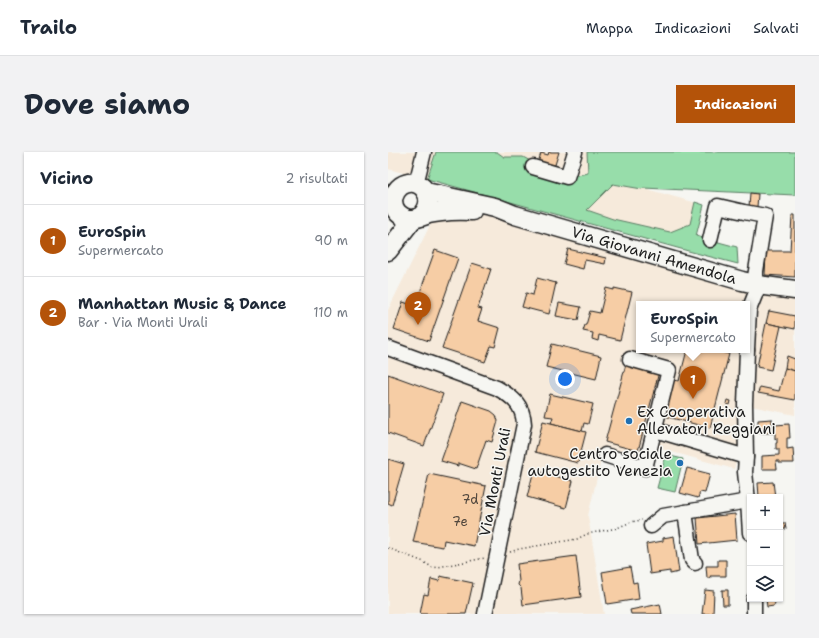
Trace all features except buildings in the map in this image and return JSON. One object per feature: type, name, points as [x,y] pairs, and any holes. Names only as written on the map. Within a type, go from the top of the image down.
[{"type":"main road","points":[[388,234],[392,201],[396,191],[399,188],[408,185],[428,197],[429,203],[425,212],[417,217],[388,251]]},
{"type":"main road","name":"Via Giovanni Amendola","points":[[408,185],[447,197],[495,207],[515,215],[752,283],[795,290]]},
{"type":"main road","points":[[392,201],[398,214],[408,219],[417,217]]},
{"type":"main road","name":"Via Giovanni Amendola","points":[[417,217],[450,210],[515,215]]},
{"type":"street","points":[[408,185],[424,152]]},
{"type":"street","points":[[533,167],[567,177],[575,152]]},
{"type":"street","points":[[710,240],[718,206],[765,216],[752,283],[755,295],[750,308]]},
{"type":"street","name":"Via Monti Urali","points":[[388,348],[497,388],[513,399],[520,407],[524,417],[524,424],[485,614]]},
{"type":"street","points":[[747,353],[745,472],[747,494]]},
{"type":"street","points":[[605,455],[645,468],[669,370],[630,359]]},
{"type":"street","points":[[654,430],[746,457]]},
{"type":"street","points":[[652,526],[663,516],[747,501]]},
{"type":"street","points":[[686,512],[692,560],[695,562]]},
{"type":"street","points":[[754,602],[754,614]]},
{"type":"path","points":[[388,548],[424,562],[433,568],[486,558],[497,558],[519,549],[577,539],[588,534],[617,528],[631,522],[663,516]]},
{"type":"shaded area","points":[[388,152],[646,152],[639,187],[704,205],[692,252],[515,202],[388,169]]},
{"type":"shaded area","points":[[464,214],[500,216],[783,283],[795,284],[795,415],[751,406],[734,469],[654,447],[631,469],[602,456],[588,516],[604,614],[388,614],[388,310],[434,217]]},
{"type":"green space","points":[[436,152],[497,152],[504,157],[523,157],[567,177],[588,173],[587,152],[795,152],[795,195],[642,189],[613,184],[587,210],[613,219],[670,232],[690,224],[695,202],[704,205],[696,236],[737,247],[738,264],[427,179]]},
{"type":"green space","points":[[666,455],[683,459],[675,492],[657,488]]},
{"type":"place","name":"Manhattan Music & Dance","points":[[418,325]]},
{"type":"place","name":"EuroSpin","points":[[693,399]]},
{"type":"place","name":"Ex Cooperativa Allevatori Reggiani","points":[[629,421]]},
{"type":"place","name":"Centro sociale autogestito Venezia","points":[[680,463]]}]
